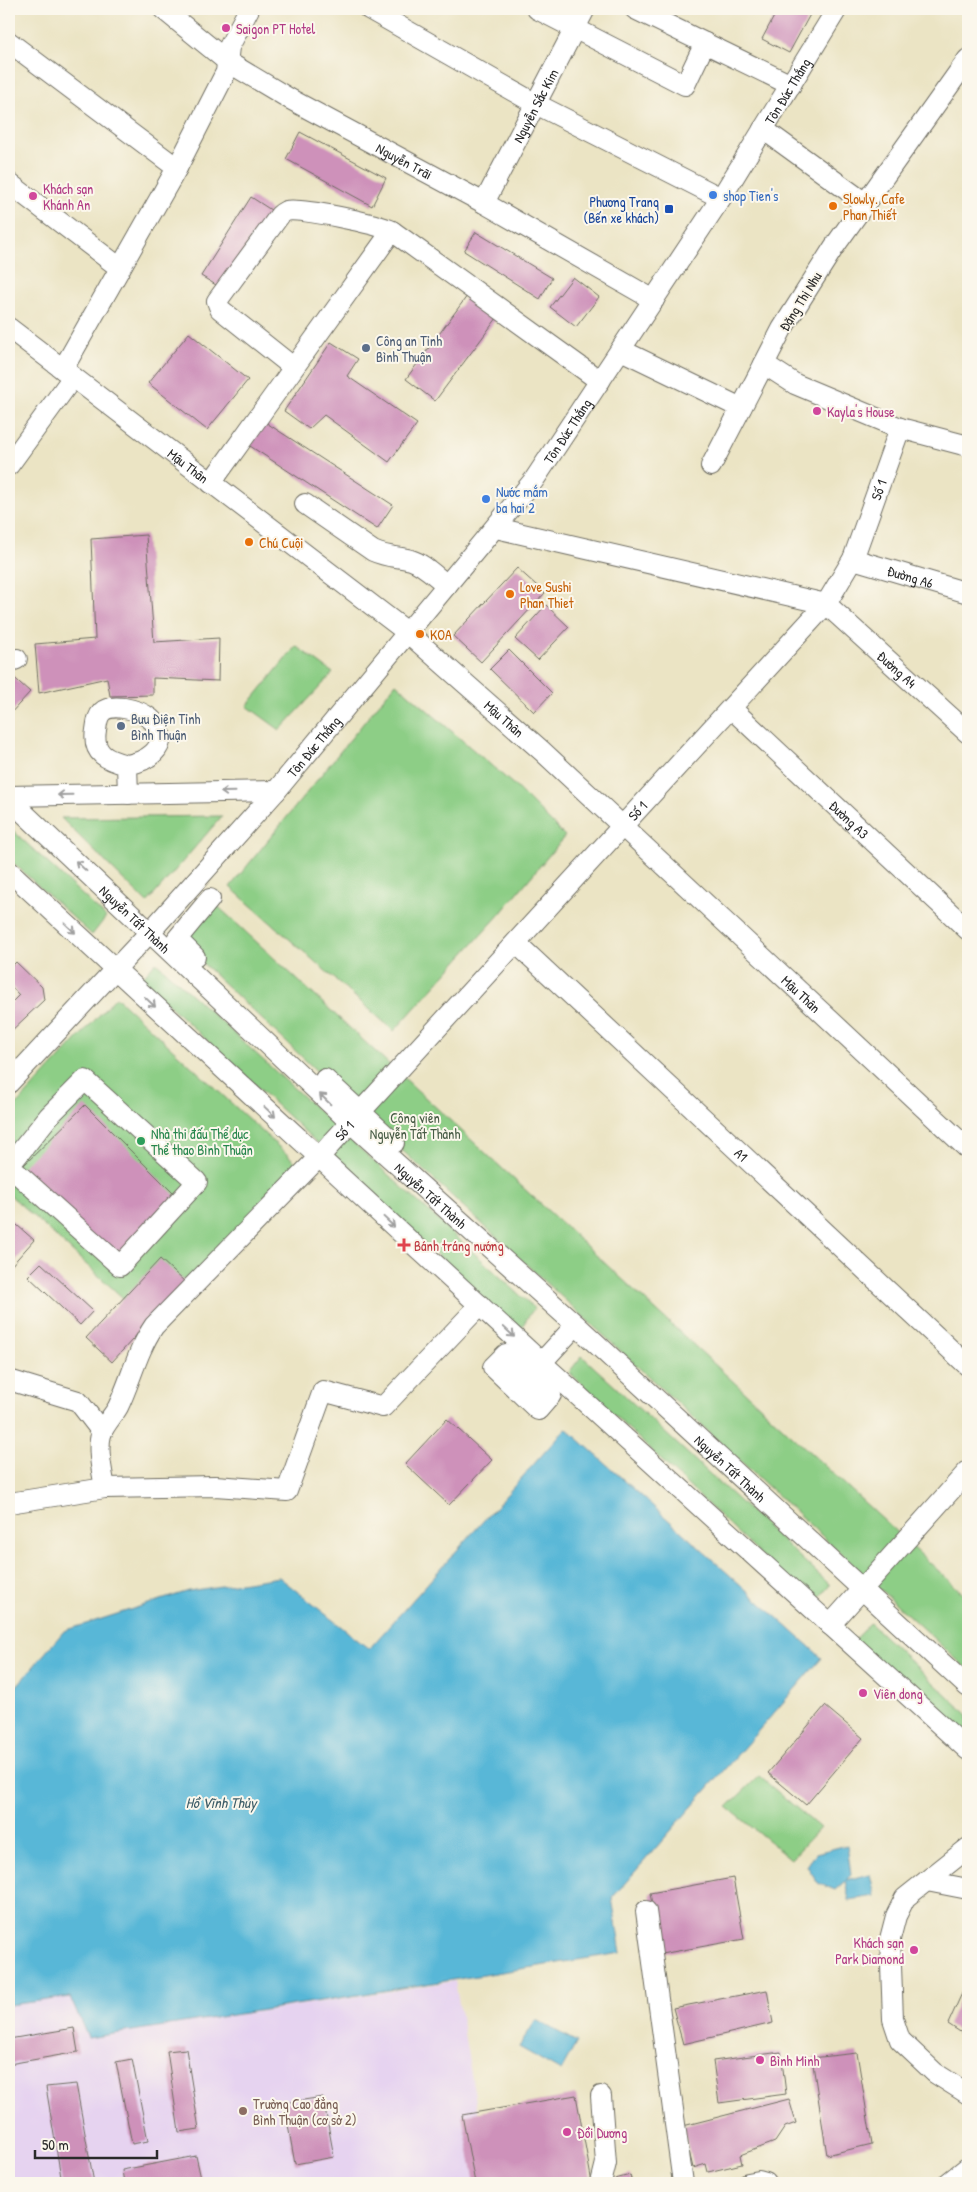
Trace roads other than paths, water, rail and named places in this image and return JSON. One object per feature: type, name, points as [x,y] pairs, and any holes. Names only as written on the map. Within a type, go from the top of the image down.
[{"type":"street","name":"Nguyễn Trãi","points":[[163,9],[228,62],[290,99],[484,203],[654,300]]},
{"type":"street","points":[[9,465],[68,373],[120,268],[176,168],[226,72],[229,47],[249,9]]},
{"type":"street","points":[[537,9],[685,85],[705,43]]},
{"type":"street","name":"Nguyễn Sắc Kim","points":[[484,203],[585,9]]},
{"type":"street","points":[[635,9],[791,85]]},
{"type":"street","name":"Tôn Đức Thắng","points":[[114,969],[150,932],[276,791],[534,480],[721,198],[838,9]]},
{"type":"street","points":[[381,12],[536,104],[721,198]]},
{"type":"street","points":[[9,42],[176,168]]},
{"type":"street","name":"Đặng Thị Nhu","points":[[711,466],[782,329],[811,281],[968,59]]},
{"type":"street","points":[[763,129],[865,203]]},
{"type":"street","points":[[9,183],[120,268]]},
{"type":"street","points":[[293,367],[220,309],[218,302],[280,215],[287,210],[364,222],[392,231],[600,381]]},
{"type":"street","points":[[211,483],[392,231]]},
{"type":"street","name":"Mậu Thân","points":[[9,328],[408,632],[542,750],[622,827],[968,1149]]},
{"type":"street","points":[[620,350],[741,408]]},
{"type":"street","points":[[764,364],[794,384],[900,428],[968,446]]},
{"type":"street","name":"Số 1","points":[[102,1432],[114,1414],[132,1374],[138,1353],[154,1326],[319,1157],[826,604],[853,559],[900,428]]},
{"type":"street","points":[[304,504],[373,551],[384,556],[404,558],[417,562],[446,585]]},
{"type":"street","points":[[496,528],[826,604]]},
{"type":"street","name":"Đường A6","points":[[853,559],[968,593]]},
{"type":"street","name":"Đường A4","points":[[826,604],[968,732]]},
{"type":"street","name":"Đường A3","points":[[732,708],[968,930]]},
{"type":"street","points":[[127,765],[128,794]]},
{"type":"street","points":[[9,798],[276,791]]},
{"type":"street","name":"Nguyễn Tất Thành","points":[[9,798],[150,932],[355,1117],[576,1325],[866,1584],[968,1687]]},
{"type":"street","points":[[9,871],[480,1305],[536,1369],[830,1624],[968,1750]]},
{"type":"street","points":[[210,899],[177,939],[355,1117],[866,1584],[968,1670]]},
{"type":"street","name":"A1","points":[[516,943],[968,1366]]},
{"type":"street","points":[[9,1083],[114,969]]},
{"type":"street","points":[[85,1080],[197,1182],[120,1266],[9,1166],[49,1116],[85,1080]]},
{"type":"street","points":[[9,1503],[105,1488],[215,1486],[287,1491],[323,1390],[382,1407],[480,1305]]},
{"type":"street","points":[[536,1369],[576,1325]]},
{"type":"street","points":[[9,1380],[78,1401],[102,1432],[99,1448],[105,1488]]},
{"type":"street","points":[[830,1624],[968,1471]]},
{"type":"street","points":[[968,1848],[905,1898],[896,1916],[890,1940],[893,2019],[900,2040],[934,2073],[968,2094]]},
{"type":"street","points":[[927,1881],[968,1889]]},
{"type":"street","points":[[646,1911],[683,2183]]},
{"type":"street","points":[[601,2096],[606,2163],[601,2183]]},
{"type":"street","points":[[948,2183],[968,2167]]},
{"type":"street","points":[[748,2183],[759,2181],[766,2183]]},
{"type":"water","name":"Hồ Vĩnh Thủy","points":[[566,1428],[822,1658],[612,1898],[621,1953],[88,2038],[70,1997],[9,2005],[9,1695],[64,1631],[189,1591],[279,1577],[369,1649]]},
{"type":"water","points":[[847,1845],[851,1875],[846,1880],[870,1874],[875,1896],[849,1900],[845,1881],[835,1890],[818,1883],[807,1866],[816,1853]]},
{"type":"water","points":[[536,2020],[577,2042],[561,2071],[519,2047]]},
{"type":"place","name":"Saigon PT Hotel","points":[[226,28]]},
{"type":"place","name":"shop Tien's","points":[[713,195]]},
{"type":"place","name":"Khách sạn Khánh An","points":[[33,196]]},
{"type":"place","name":"Slowly. Cafe Phan Thiết","points":[[833,206]]},
{"type":"place","name":"Phương Trang (Bến xe khách)","points":[[669,209]]},
{"type":"place","name":"Công an Tỉnh Bình Thuận","points":[[366,348]]},
{"type":"place","name":"Kayla's House","points":[[817,411]]},
{"type":"place","name":"Nước mắm ba hai 2","points":[[486,499]]},
{"type":"place","name":"Chú Cuội","points":[[249,542]]},
{"type":"place","name":"Love Sushi Phan Thiet","points":[[510,594]]},
{"type":"place","name":"KOA","points":[[420,634]]},
{"type":"place","name":"Bưu Điện Tỉnh Bình Thuận","points":[[121,726]]},
{"type":"place","name":"Nhà thi đấu Thể dục Thể thao Bình Thuận","points":[[141,1141]]},
{"type":"place","name":"Bánh tráng nướng","points":[[404,1245]]},
{"type":"place","name":"Viên dong","points":[[863,1693]]},
{"type":"place","name":"Khách sạn Park Diamond","points":[[914,1950]]},
{"type":"place","name":"Bình Minh","points":[[760,2060]]},
{"type":"place","name":"Trường Cao đẳng Bình Thuận (cơ sở 2)","points":[[243,2111]]},
{"type":"place","name":"Đồi Dương","points":[[567,2132]]},
{"type":"park label","name":"Công viên Nguyễn Tất Thành","points":[[415,1126]]}]
